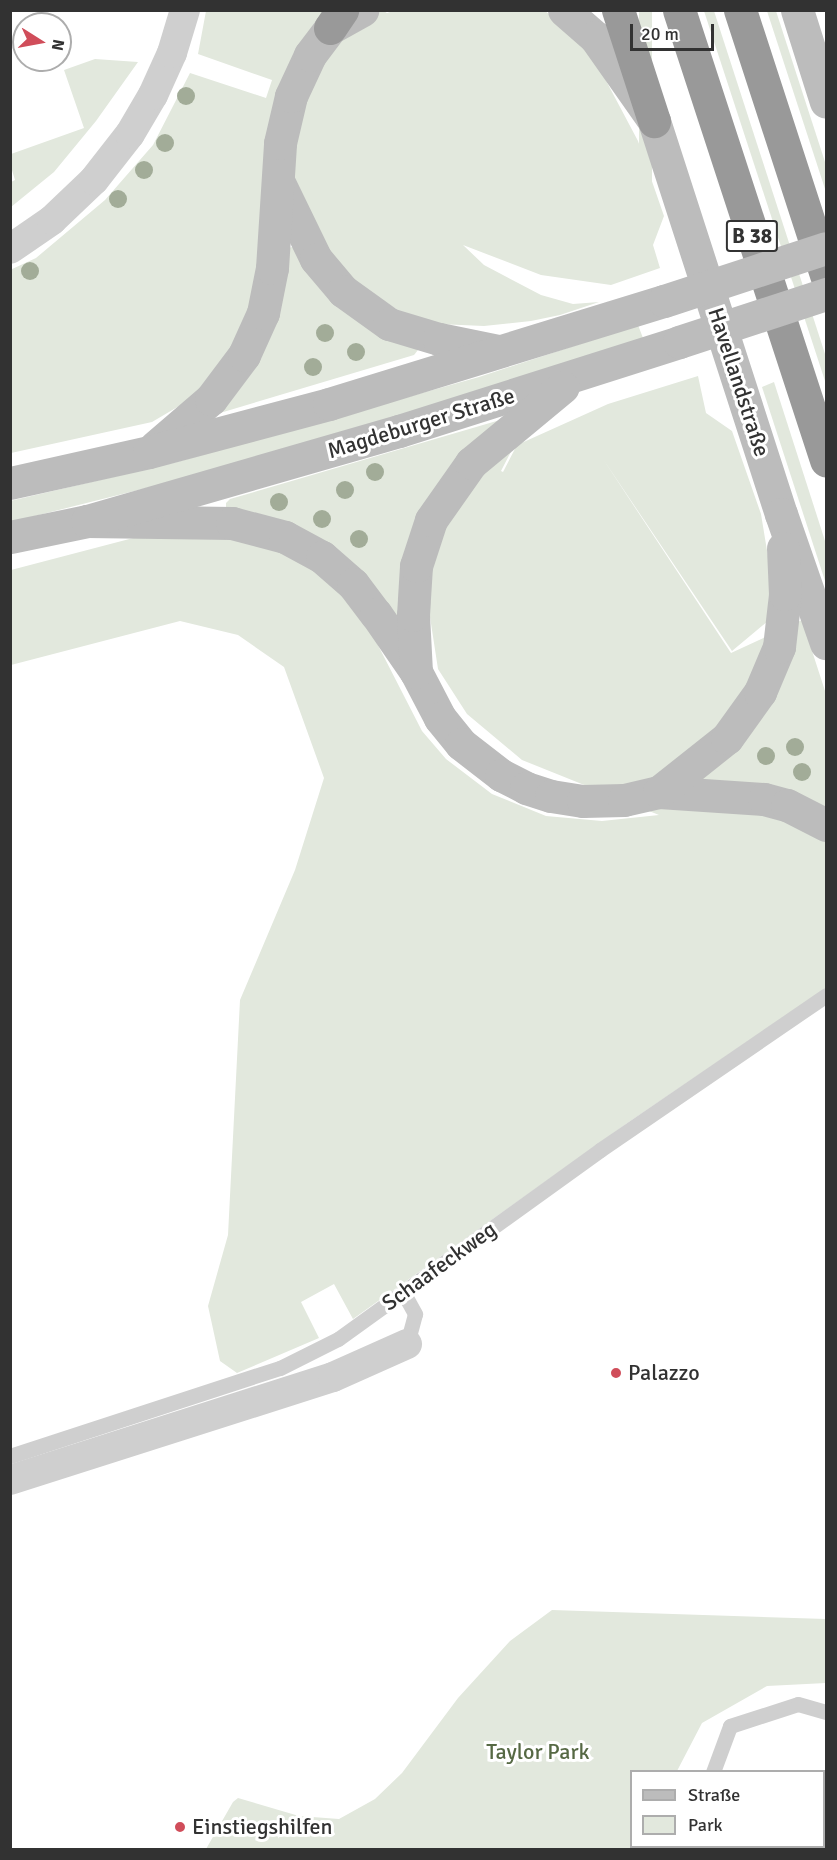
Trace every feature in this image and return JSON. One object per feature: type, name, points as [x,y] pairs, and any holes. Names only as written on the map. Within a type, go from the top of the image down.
[{"type":"highway","points":[[618,10],[654,121]]},
{"type":"highway","name":"B 38","points":[[679,10],[826,461]]},
{"type":"highway","name":"B 38","points":[[740,10],[826,275]]},
{"type":"main road","points":[[149,452],[211,399],[244,355],[263,313],[272,268],[279,183],[279,144],[291,95],[310,55],[336,19],[362,10]]},
{"type":"main road","name":"Havellandstraße","points":[[564,10],[595,37],[654,121],[781,514],[826,643]]},
{"type":"main road","points":[[797,10],[826,102]]},
{"type":"main road","points":[[279,183],[316,259],[343,291],[389,324],[439,339],[503,352]]},
{"type":"main road","name":"Magdeburger Straße","points":[[10,483],[149,452],[329,404],[503,352],[826,248]]},
{"type":"main road","name":"Magdeburger Straße","points":[[10,537],[87,521],[577,376],[826,294]]},
{"type":"main road","points":[[416,672],[413,615],[416,566],[431,520],[471,464],[577,376]]},
{"type":"main road","points":[[659,792],[727,738],[760,692],[779,647],[785,594],[781,514]]},
{"type":"main road","points":[[87,521],[232,523],[285,537],[322,557],[353,584],[416,672],[440,718],[461,744],[501,776],[551,796],[583,801],[624,800],[659,792],[764,799],[787,805],[826,825]]},
{"type":"street","points":[[10,249],[52,219],[94,180],[130,134],[158,84],[172,53],[185,10]]},
{"type":"street","points":[[10,1480],[333,1377],[407,1344]]},
{"type":"lane","name":"Schaafeckweg","points":[[10,1456],[280,1368],[338,1339],[600,1150],[826,995]]},
{"type":"lane","points":[[403,1292],[415,1314],[407,1344]]},
{"type":"lane","points":[[715,1770],[730,1726],[798,1704],[826,1712]]},
{"type":"green space","points":[[382,10],[387,13],[396,10],[545,11],[585,41],[638,141],[664,216],[653,245],[660,268],[611,285],[541,275],[463,245],[484,265],[541,295],[573,304],[599,302],[560,315],[531,321],[484,326],[438,324],[405,315],[350,278],[331,256],[308,206],[245,337],[208,389],[152,422],[11,453],[10,270],[36,258],[105,200],[153,145],[190,73],[266,98],[272,80],[198,54],[206,11]]},
{"type":"green space","points":[[639,11],[652,11],[652,214],[639,214]]},
{"type":"green space","points":[[704,11],[714,11],[826,357],[826,384]]},
{"type":"green space","points":[[767,11],[776,11],[826,165],[826,192]]},
{"type":"green space","points":[[95,59],[138,62],[96,121],[54,172],[11,207],[11,182],[15,180],[11,167],[11,154],[84,128],[65,72],[72,72],[72,67]]},
{"type":"green space","points":[[291,247],[296,248],[418,350],[414,355],[220,413],[218,409],[286,251]]},
{"type":"green space","points":[[638,325],[643,338],[484,390],[182,479],[11,522],[10,501],[177,462],[479,377]]},
{"type":"green space","points":[[698,376],[706,413],[732,431],[761,514],[770,569],[768,621],[732,651],[603,459],[731,653],[802,620],[826,694],[826,988],[626,1124],[353,1319],[334,1284],[301,1302],[319,1338],[237,1373],[220,1361],[208,1306],[228,1235],[240,1000],[295,870],[324,778],[284,667],[238,635],[180,621],[11,665],[11,570],[137,537],[231,534],[307,561],[363,616],[422,731],[446,759],[492,794],[546,816],[602,821],[659,815],[522,760],[467,714],[438,669],[430,617],[394,620],[360,574],[337,554],[284,523],[260,515],[231,511],[226,508],[226,503],[230,499],[500,420],[517,440],[501,471],[503,472],[517,445],[608,404]]},
{"type":"green space","points":[[774,382],[826,544],[826,584],[762,387]]},
{"type":"green space","name":"Taylor Park","points":[[552,1610],[826,1619],[826,1683],[767,1686],[702,1723],[678,1770],[630,1770],[630,1848],[654,1849],[206,1849],[233,1802],[238,1798],[299,1816],[339,1819],[375,1799],[402,1773],[458,1698],[510,1641]]},
{"type":"place","name":"Palazzo","points":[[616,1373]]},
{"type":"place","name":"Einstiegshilfen","points":[[180,1827]]}]
